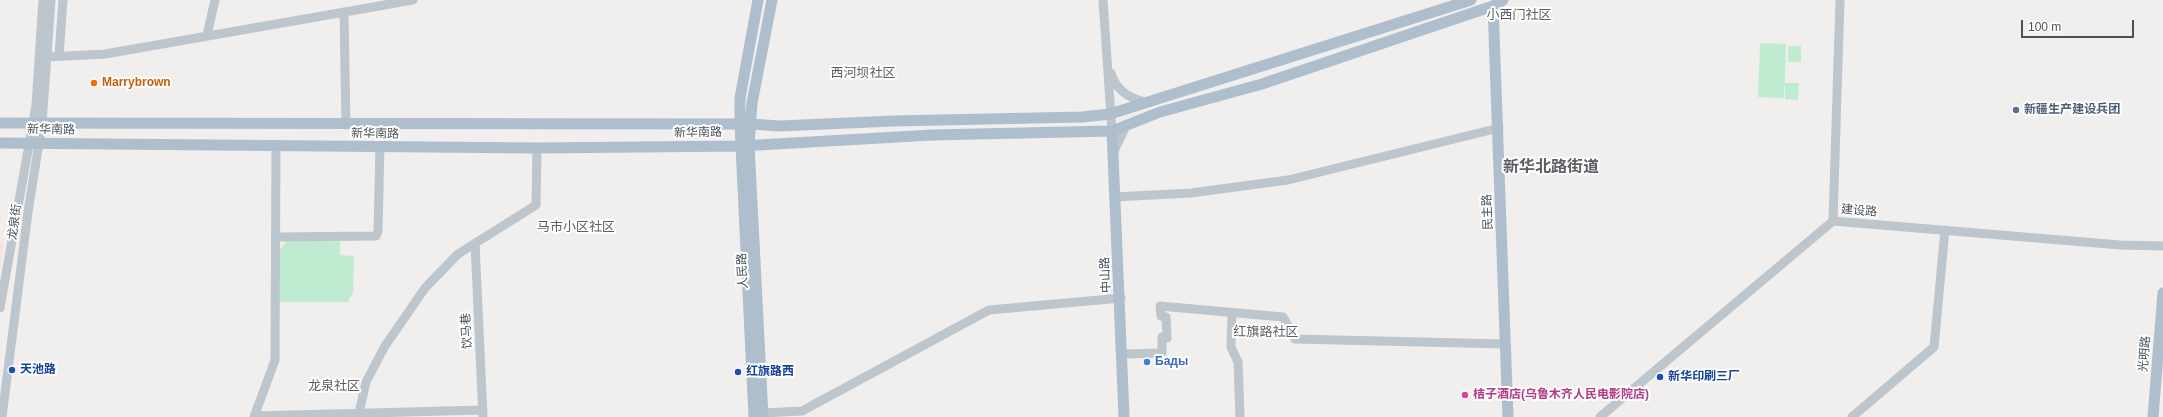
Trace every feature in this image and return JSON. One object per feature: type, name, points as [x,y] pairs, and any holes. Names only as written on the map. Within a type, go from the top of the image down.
[{"type":"main road","points":[[745,125],[740,98],[758,0]]},
{"type":"main road","points":[[745,125],[752,103],[772,0]]},
{"type":"main road","name":"新华南路","points":[[0,123],[780,126],[893,121],[1082,117],[1110,114],[1471,0]]},
{"type":"main road","name":"新华南路","points":[[0,142],[537,148],[745,146],[932,135],[1112,131],[1160,112],[1262,84],[1496,2]]},
{"type":"main road","name":"民主路","points":[[1496,2],[1508,417]]},
{"type":"main road","name":"人民路","points":[[745,125],[760,416]]},
{"type":"main road","name":"中山路","points":[[1112,131],[1124,417]]},
{"type":"main road","name":"光明路","points":[[2153,417],[2163,293]]},
{"type":"street","points":[[43,0],[45,29]]},
{"type":"street","points":[[45,29],[51,0]]},
{"type":"street","points":[[59,56],[63,0]]},
{"type":"street","points":[[207,35],[215,0]]},
{"type":"street","points":[[47,57],[105,54],[413,0]]},
{"type":"street","points":[[1103,0],[1112,131]]},
{"type":"street","points":[[1833,221],[1840,0]]},
{"type":"street","points":[[344,12],[346,125]]},
{"type":"street","name":"龙泉街","points":[[0,308],[35,143],[47,57],[45,29]]},
{"type":"street","name":"龙泉街","points":[[38,124],[45,29]]},
{"type":"street","points":[[1107,59],[1114,82],[1122,92],[1132,99],[1145,102]]},
{"type":"street","points":[[1114,164],[1114,151],[1126,126]]},
{"type":"street","points":[[1115,197],[1191,193],[1288,180],[1499,128]]},
{"type":"street","name":"龙泉街","points":[[2,417],[28,212],[35,143]]},
{"type":"street","points":[[276,145],[275,360],[254,417],[359,413],[388,415],[483,413]]},
{"type":"street","points":[[276,237],[376,236],[378,231],[380,146]]},
{"type":"street","points":[[359,413],[366,382],[385,346],[425,288],[458,254],[536,205],[537,148]]},
{"type":"street","name":"建设路","points":[[1600,417],[1833,221],[2120,245],[2163,246]]},
{"type":"street","points":[[1852,417],[1934,346],[1945,230]]},
{"type":"street","name":"饮马巷","points":[[475,243],[483,413]]},
{"type":"street","points":[[760,416],[802,411],[989,310],[1120,298]]},
{"type":"street","points":[[1122,354],[1162,353],[1162,337],[1166,338],[1166,317],[1161,316],[1160,306],[1283,317],[1295,338],[1505,344]]},
{"type":"street","points":[[1232,313],[1231,347],[1238,362],[1240,417]]},
{"type":"shaded area","points":[[0,241],[4,242],[0,273]]},
{"type":"green space","points":[[1760,43],[1786,44],[1784,98],[1758,97]]},
{"type":"green space","points":[[1788,46],[1801,46],[1801,62],[1788,62]]},
{"type":"green space","points":[[1785,83],[1799,83],[1798,100],[1785,99]]},
{"type":"green space","points":[[340,239],[340,255],[354,256],[353,292],[348,302],[279,302],[280,250],[287,240]]},
{"type":"place","name":"Marrybrown","points":[[94,83]]},
{"type":"place","name":"新疆生产建设兵团","points":[[2016,110]]},
{"type":"place","name":"Бады","points":[[1147,362]]},
{"type":"place","name":"天池路","points":[[12,370]]},
{"type":"place","name":"红旗路西","points":[[738,372]]},
{"type":"place","name":"新华印刷三厂","points":[[1660,377]]},
{"type":"place","name":"桔子酒店(乌鲁木齐人民电影院店)","points":[[1465,395]]},
{"type":"district","name":"小西门社区","points":[[1519,15]]},
{"type":"district","name":"西河坝社区","points":[[863,73]]},
{"type":"district","name":"新华北路街道","points":[[1551,168]]},
{"type":"district","name":"马市小区社区","points":[[576,227]]},
{"type":"district","name":"红旗路社区","points":[[1266,332]]},
{"type":"district","name":"龙泉社区","points":[[334,386]]}]
